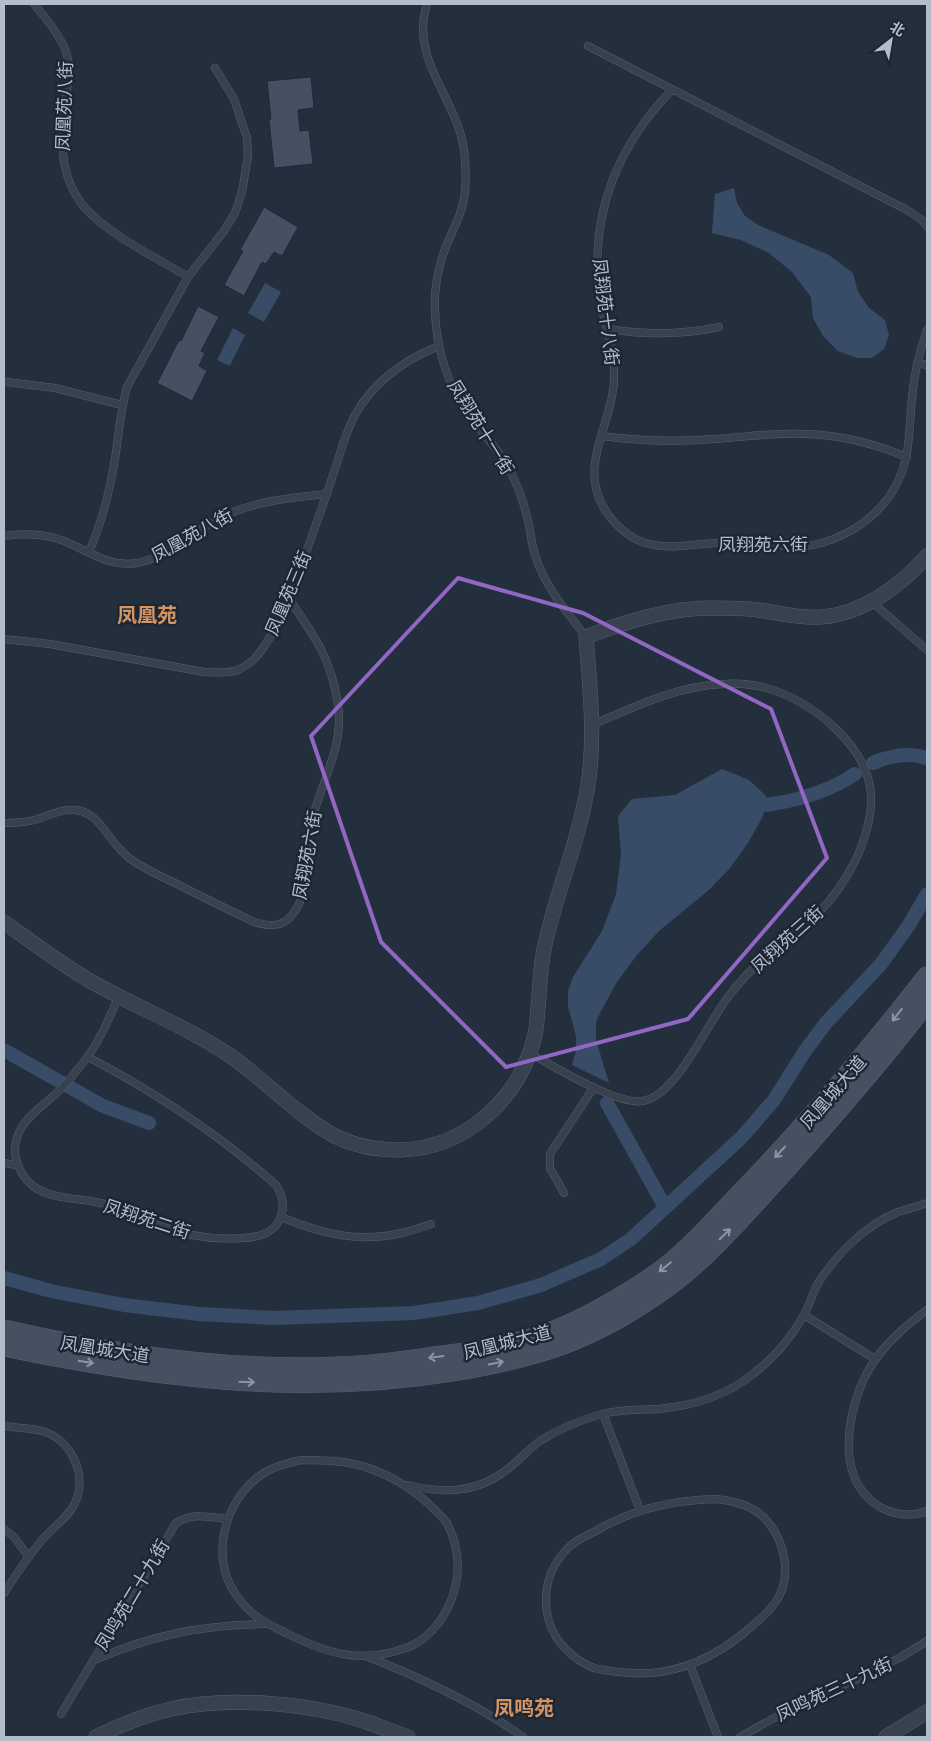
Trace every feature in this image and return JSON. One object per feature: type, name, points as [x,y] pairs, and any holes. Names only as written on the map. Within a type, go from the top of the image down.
[{"type":"main road","name":"凤凰城大道","points":[[4,1330],[90,1348],[177,1359],[225,1364],[335,1367],[393,1363],[499,1347],[534,1338],[566,1326],[622,1297],[656,1274],[686,1250],[834,1093],[927,977]]},
{"type":"main road","name":"凤凰城大道","points":[[4,1346],[66,1359],[159,1373],[237,1381],[284,1383],[354,1382],[410,1378],[520,1358],[564,1343],[636,1308],[672,1283],[702,1257],[734,1226],[827,1123],[927,1001]]},
{"type":"street","points":[[4,922],[92,982],[188,1031],[232,1057],[313,1122],[336,1136],[360,1146],[387,1150],[414,1149],[440,1144],[464,1133],[486,1118],[504,1099],[519,1077],[536,1034],[544,946],[577,836],[588,791],[591,767],[592,725],[586,637],[621,624],[663,613],[706,608],[749,609],[792,616],[821,617],[847,612],[872,602],[907,576],[927,556]]},
{"type":"street","points":[[96,1737],[125,1723],[172,1709],[221,1703],[270,1704],[317,1710],[363,1721],[408,1737]]},
{"type":"street","points":[[886,1737],[927,1712]]},
{"type":"lane","name":"凤凰苑八街","points":[[34,4],[44,15],[67,54],[69,70],[62,130],[62,147],[63,163],[68,180],[86,209],[105,226],[188,277]]},
{"type":"lane","name":"凤翔苑十一街","points":[[427,4],[423,22],[426,56],[463,141],[467,170],[464,200],[443,255],[437,282],[435,310],[439,346],[444,366],[455,392],[470,416],[500,454],[514,480],[524,507],[531,543],[542,573],[558,601],[586,637]]},
{"type":"lane","points":[[588,46],[907,210],[922,220],[927,226]]},
{"type":"lane","points":[[89,552],[97,534],[109,489],[122,406],[127,388],[188,277],[224,231],[235,213],[242,192],[248,156],[247,138],[234,99],[216,68]]},
{"type":"lane","name":"凤翔苑十八街","points":[[635,538],[619,526],[606,511],[598,494],[594,474],[595,454],[607,419],[614,383],[614,365],[608,329],[602,311],[598,247],[605,204],[611,184],[630,142],[652,112],[672,90]]},
{"type":"lane","points":[[608,329],[645,334],[663,334],[719,327]]},
{"type":"lane","points":[[927,330],[917,363],[927,365]]},
{"type":"lane","name":"凤凰苑三街","points":[[4,639],[50,644],[204,672],[223,673],[238,670],[256,656],[267,641],[289,599],[349,427],[363,402],[396,369],[416,356],[439,346]]},
{"type":"lane","name":"凤翔苑六街","points":[[635,538],[653,546],[672,548],[732,542],[791,547],[814,545],[835,539],[856,528],[874,514],[892,491],[900,478],[908,457],[912,398],[917,363]]},
{"type":"lane","points":[[7,382],[55,388],[122,406]]},
{"type":"lane","points":[[601,436],[680,441],[714,440],[768,434],[808,434],[849,438],[908,457]]},
{"type":"lane","name":"凤凰苑八街","points":[[4,536],[17,534],[37,535],[63,541],[111,562],[135,564],[165,554],[210,524],[250,505],[274,500],[327,494]]},
{"type":"lane","name":"凤翔苑六街","points":[[4,823],[20,823],[38,819],[54,812],[71,809],[83,811],[92,816],[118,848],[129,858],[154,874],[254,922],[268,926],[278,925],[286,921],[297,908],[304,888],[310,832],[316,804],[335,751],[339,707],[334,683],[325,656],[318,641],[289,599]]},
{"type":"lane","points":[[872,602],[927,650]]},
{"type":"lane","name":"凤翔苑三街","points":[[529,1053],[610,1095],[634,1103],[654,1098],[668,1086],[688,1060],[719,1008],[733,990],[755,965],[817,915],[836,891],[857,856],[868,822],[872,797],[864,768],[855,751],[839,732],[810,709],[794,699],[766,688],[722,684],[683,690],[652,699],[592,725]]},
{"type":"lane","points":[[4,1163],[17,1165],[15,1151],[17,1137],[23,1124],[65,1085],[88,1057],[107,1024],[119,995]]},
{"type":"lane","points":[[88,1057],[186,1114],[248,1160],[276,1185],[282,1195],[281,1217],[310,1229],[340,1236],[371,1237],[402,1233],[431,1224]]},
{"type":"lane","points":[[564,1193],[550,1168],[550,1154],[594,1087]]},
{"type":"lane","name":"凤翔苑二街","points":[[17,1165],[24,1177],[34,1187],[46,1193],[106,1204],[160,1225],[198,1236],[256,1237],[267,1233],[276,1226],[281,1217]]},
{"type":"lane","points":[[403,1484],[429,1490],[456,1491],[482,1484],[505,1471],[525,1453],[554,1433],[578,1422],[621,1410],[682,1406],[706,1399],[729,1389],[751,1376],[770,1360],[787,1341],[804,1315],[819,1282],[840,1253],[866,1230],[898,1212],[927,1203]]},
{"type":"lane","points":[[927,1310],[898,1332],[875,1359],[854,1405],[850,1430],[849,1456],[851,1473],[859,1488],[871,1501],[885,1510],[902,1514],[927,1512]]},
{"type":"lane","points":[[804,1315],[875,1359]]},
{"type":"lane","points":[[603,1414],[640,1510]]},
{"type":"lane","points":[[4,1426],[43,1431],[56,1437],[67,1447],[75,1459],[79,1474],[79,1488],[75,1502],[68,1514],[43,1538],[28,1556],[4,1593]]},
{"type":"lane","points":[[300,1460],[322,1460],[350,1463],[378,1471],[403,1484],[426,1501],[446,1522],[455,1544],[458,1560],[455,1592],[445,1614],[430,1632],[410,1646],[388,1654],[367,1656],[345,1655],[325,1650],[305,1643],[266,1624],[248,1611],[239,1599],[226,1573],[222,1552],[224,1530],[228,1519],[231,1509],[243,1490],[259,1476],[279,1465],[300,1460]]},
{"type":"lane","points":[[716,1498],[738,1502],[758,1512],[773,1527],[783,1547],[786,1569],[782,1590],[771,1610],[735,1641],[714,1654],[690,1665],[660,1672],[630,1674],[600,1670],[579,1661],[562,1647],[551,1628],[545,1606],[547,1584],[555,1564],[569,1546],[605,1525],[640,1510],[678,1501],[716,1498]]},
{"type":"lane","name":"凤鸣苑二十九街","points":[[61,1714],[176,1522],[186,1517],[197,1516],[228,1519]]},
{"type":"lane","points":[[4,1529],[14,1537],[28,1556]]},
{"type":"lane","points":[[93,1660],[126,1646],[195,1628],[266,1624]]},
{"type":"lane","name":"凤鸣苑三十九街","points":[[740,1737],[803,1702],[860,1678],[927,1641]]},
{"type":"lane","points":[[367,1656],[398,1668],[452,1694],[523,1737]]},
{"type":"lane","points":[[690,1665],[718,1737]]},
{"type":"highlighted area","points":[[458,578],[583,613],[771,709],[827,858],[688,1019],[506,1067],[381,942],[311,736]]},
{"type":"water","points":[[734,188],[737,203],[745,216],[758,225],[829,255],[853,273],[858,292],[869,308],[885,320],[889,335],[884,349],[872,358],[857,358],[838,351],[823,336],[813,318],[811,297],[792,272],[769,253],[741,240],[712,233],[715,194]]},
{"type":"water","points":[[265,283],[281,292],[264,322],[248,313]]},
{"type":"water","points":[[233,328],[245,335],[230,366],[217,360]]},
{"type":"water","points":[[722,769],[749,780],[766,796],[763,816],[748,843],[730,868],[709,890],[660,930],[637,955],[617,982],[596,1022],[596,1040],[609,1083],[572,1065],[576,1050],[576,1036],[568,1007],[568,991],[573,977],[602,931],[616,894],[621,855],[618,816],[632,799],[675,795]]},
{"type":"building","points":[[311,77],[314,108],[298,110],[300,131],[309,130],[313,164],[274,168],[267,81]]},
{"type":"building","points":[[264,207],[298,227],[282,256],[274,252],[266,264],[262,262],[244,296],[224,285],[243,251],[240,250]]},
{"type":"building","points":[[198,306],[219,317],[201,351],[205,353],[199,366],[207,371],[192,401],[157,383]]},
{"type":"waterway","points":[[873,763],[900,755],[927,758]]},
{"type":"waterway","points":[[765,805],[811,795],[834,786],[855,774]]},
{"type":"waterway","points":[[4,1278],[51,1291],[124,1305],[199,1314],[273,1318],[414,1313],[478,1303],[541,1285],[601,1259],[631,1239],[742,1137],[774,1100],[805,1051],[825,1024],[881,964],[909,925],[927,894]]},
{"type":"waterway","points":[[4,1050],[103,1106],[149,1123]]},
{"type":"waterway","points":[[607,1103],[665,1207]]},
{"type":"district","name":"凤凰苑","points":[[147,615]]},
{"type":"district","name":"凤鸣苑","points":[[524,1708]]}]
